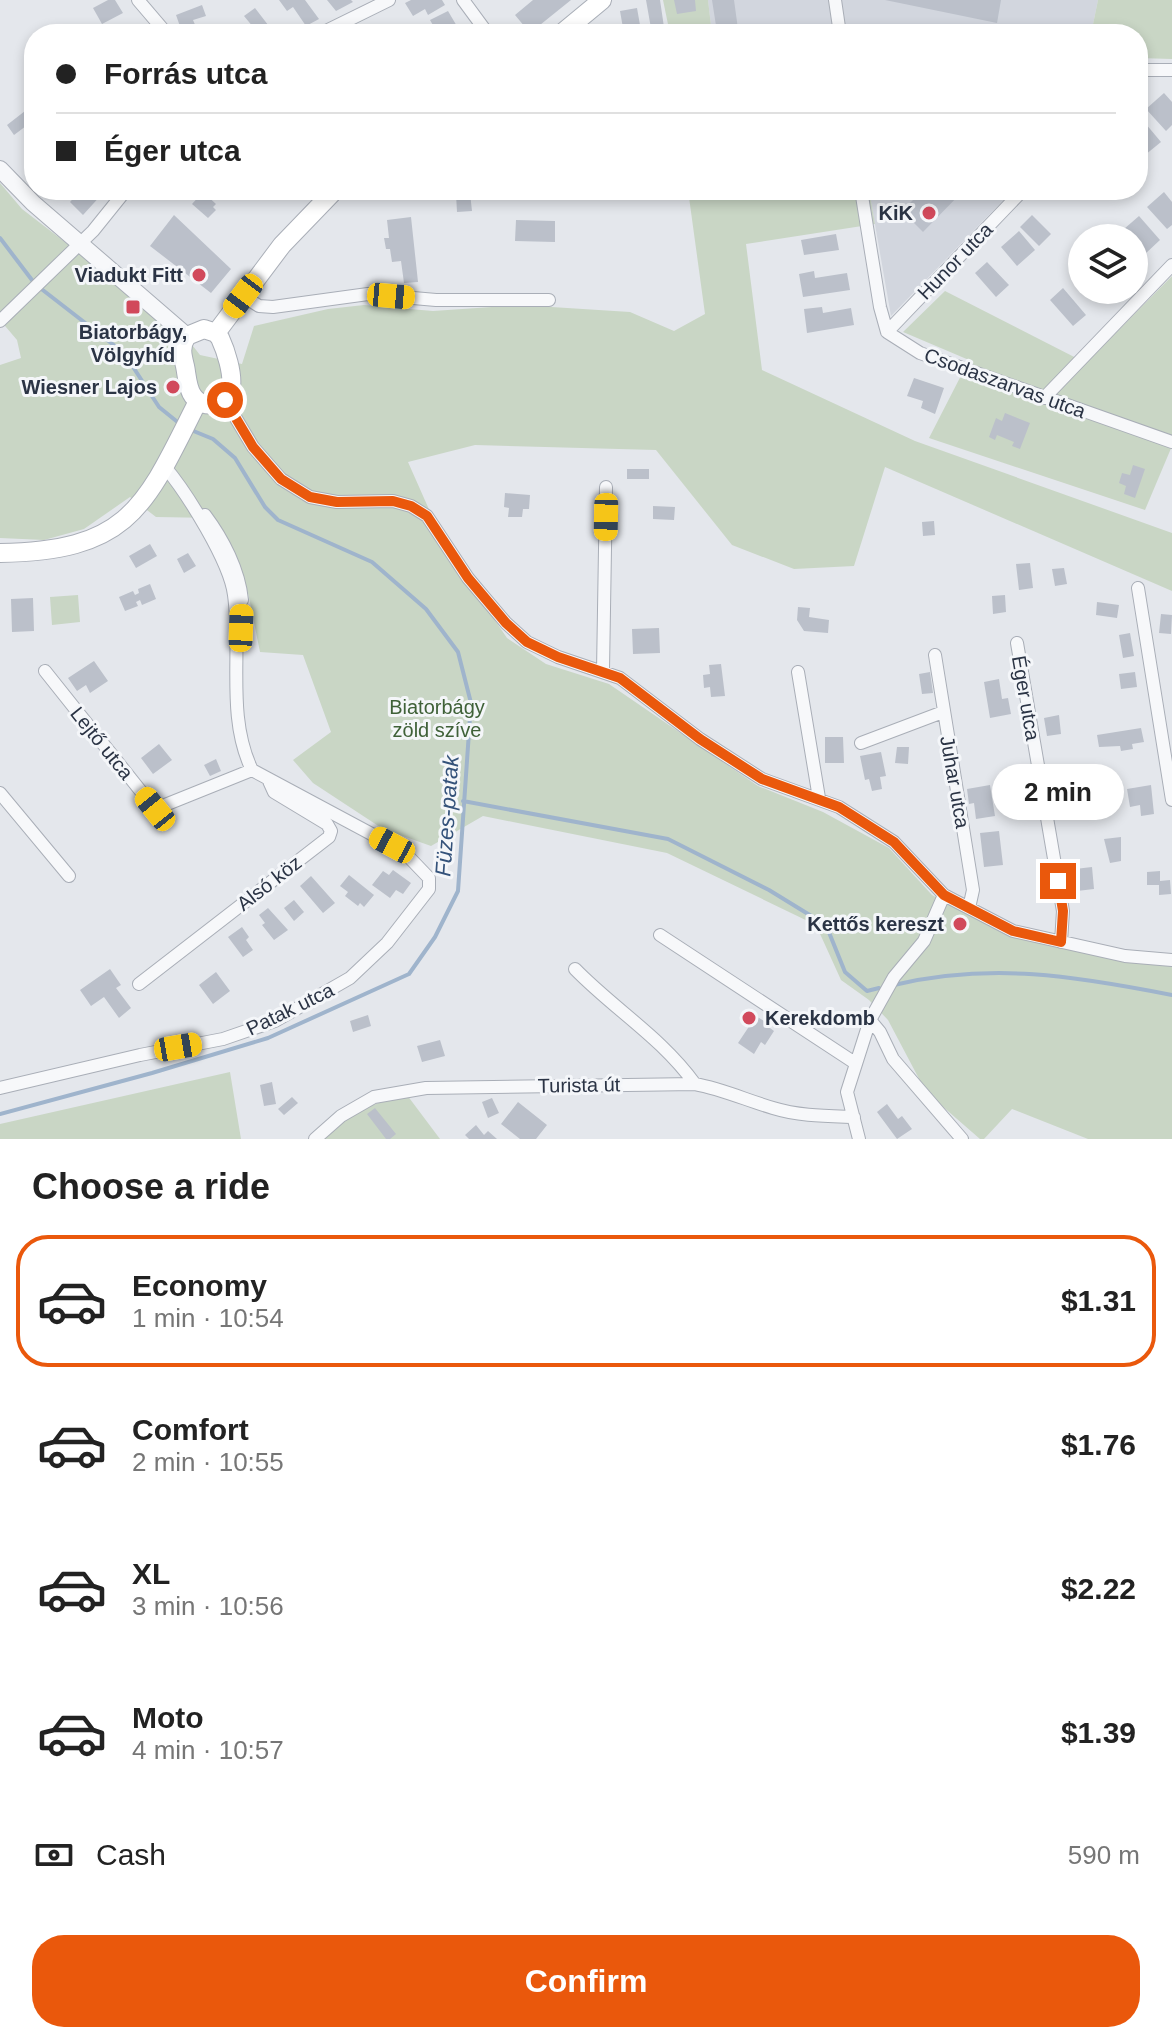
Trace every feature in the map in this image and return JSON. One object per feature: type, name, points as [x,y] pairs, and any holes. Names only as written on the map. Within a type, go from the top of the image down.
[{"type":"main road","points":[[573,24],[602,0]]},
{"type":"main road","points":[[216,333],[320,200]]},
{"type":"main road","points":[[204,329],[216,333],[222,343],[231,389],[225,400],[210,405],[198,401],[190,391],[182,355],[183,343],[187,336],[204,329]]},
{"type":"main road","points":[[0,553],[51,551],[86,543],[129,516],[165,467],[198,401]]},
{"type":"street","points":[[138,0],[158,24]]},
{"type":"street","points":[[340,24],[389,0]]},
{"type":"street","points":[[463,0],[481,24]]},
{"type":"street","points":[[835,0],[839,24]]},
{"type":"street","points":[[1148,70],[1172,70]]},
{"type":"street","points":[[0,169],[24,194]]},
{"type":"street","points":[[30,200],[187,336]]},
{"type":"street","points":[[0,321],[118,200]]},
{"type":"street","points":[[863,200],[887,332]]},
{"type":"street","name":"Hunor utca","points":[[887,332],[1013,200]]},
{"type":"street","points":[[1044,398],[1172,265]]},
{"type":"street","points":[[243,296],[259,306],[273,307],[368,294],[436,300],[549,300]]},
{"type":"street","name":"Csodaszarvas utca","points":[[887,332],[920,353],[1172,442]]},
{"type":"street","points":[[225,400],[253,447],[281,479],[310,497],[337,502],[393,501],[411,506],[427,516],[468,578],[506,623],[527,642],[558,657],[620,678],[700,739],[762,779],[839,807],[894,842],[944,895],[1013,931],[1125,956],[1172,960]]},
{"type":"street","points":[[165,467],[192,506],[222,560],[234,593],[241,739],[252,770],[269,780]]},
{"type":"street","points":[[603,671],[606,487]]},
{"type":"street","points":[[1138,588],[1172,800]]},
{"type":"street","name":"Éger utca","points":[[1017,643],[1063,911],[1061,942]]},
{"type":"street","name":"Juhar utca","points":[[935,655],[973,890],[969,908]]},
{"type":"street","name":"Lejtő utca","points":[[45,671],[155,809],[252,770]]},
{"type":"street","points":[[798,672],[819,798]]},
{"type":"street","points":[[861,743],[943,712]]},
{"type":"street","name":"Patak utca","points":[[0,1088],[246,1033],[275,1021],[350,978],[387,943],[429,889],[429,878],[404,852],[269,780]]},
{"type":"street","name":"Alsó köz","points":[[139,984],[329,837],[331,831],[327,824],[274,792],[269,780]]},
{"type":"street","points":[[0,793],[69,876]]},
{"type":"street","points":[[859,1139],[847,1092],[855,1063],[870,1020],[894,977],[924,941],[944,895]]},
{"type":"street","points":[[660,935],[855,1063]]},
{"type":"street","points":[[575,969],[603,998],[667,1050],[695,1084]]},
{"type":"street","points":[[870,1020],[880,1032],[893,1059],[962,1139]]},
{"type":"street","name":"Turista út","points":[[315,1139],[341,1116],[374,1097],[426,1088],[695,1084],[720,1089],[773,1108],[812,1116],[854,1117]]},
{"type":"shaded area","points":[[708,0],[1098,0],[1093,24],[711,24]]},
{"type":"shaded area","points":[[871,200],[1003,200],[891,316]]},
{"type":"green space","points":[[663,0],[708,0],[711,24],[668,24]]},
{"type":"green space","points":[[1098,0],[1172,0],[1172,59],[1148,58],[1148,24],[1093,24]]},
{"type":"green space","name":"Biatorbágy zöld szíve","points":[[0,183],[22,209],[182,332],[200,355],[242,364],[254,326],[328,309],[364,305],[433,311],[520,305],[630,312],[674,331],[705,314],[689,200],[871,200],[875,224],[746,244],[762,370],[915,441],[1172,533],[1172,591],[885,467],[854,566],[794,569],[732,545],[656,450],[475,445],[408,462],[447,550],[507,638],[546,664],[609,684],[758,786],[823,812],[889,848],[932,895],[941,900],[1013,931],[1172,960],[1172,1139],[1088,1139],[1012,1109],[984,1139],[980,1139],[926,1092],[888,1020],[869,1000],[841,980],[816,925],[667,853],[483,816],[431,846],[383,829],[313,783],[293,760],[331,732],[303,655],[260,652],[248,593],[214,518],[156,517],[130,497],[84,529],[44,540],[0,538],[0,365],[21,358],[17,340],[0,320]]},
{"type":"green space","points":[[1172,276],[1172,446],[1145,510],[929,438],[969,360],[903,332],[945,291],[1086,363],[1144,304],[1148,304],[1148,300]]},
{"type":"green space","points":[[78,595],[80,622],[52,625],[50,597]]},
{"type":"green space","points":[[230,1072],[241,1139],[0,1139],[0,1124]]},
{"type":"green space","points":[[407,1095],[440,1139],[322,1139],[361,1110]]},
{"type":"building","points":[[115,0],[123,13],[102,24],[93,8]]},
{"type":"building","points":[[279,0],[305,0],[319,19],[305,24],[293,7],[287,11]]},
{"type":"building","points":[[327,0],[351,0],[353,2],[336,11]]},
{"type":"building","points":[[411,0],[442,0],[445,5],[428,15],[425,9],[413,16],[405,3]]},
{"type":"building","points":[[533,0],[571,0],[541,24],[522,24],[515,15]]},
{"type":"building","points":[[646,0],[660,0],[664,24],[650,24]]},
{"type":"building","points":[[674,0],[695,0],[696,11],[677,14]]},
{"type":"building","points":[[712,0],[734,0],[737,24],[716,24]]},
{"type":"building","points":[[885,0],[1001,0],[997,23]]},
{"type":"building","points":[[202,5],[206,16],[193,20],[195,24],[179,24],[176,15]]},
{"type":"building","points":[[255,8],[267,24],[251,24],[244,16]]},
{"type":"building","points":[[637,8],[640,24],[622,24],[620,11]]},
{"type":"building","points":[[448,11],[456,24],[432,24],[430,20]]},
{"type":"building","points":[[1164,93],[1172,102],[1172,125],[1166,131],[1148,111],[1148,107]]},
{"type":"building","points":[[24,112],[24,128],[14,135],[7,125]]},
{"type":"building","points":[[1148,127],[1161,142],[1148,153]]},
{"type":"building","points":[[1164,192],[1172,202],[1172,225],[1167,229],[1147,207]]},
{"type":"building","points":[[72,200],[97,200],[83,215],[70,202]]},
{"type":"building","points":[[196,200],[212,200],[216,210],[208,218],[192,204]]},
{"type":"building","points":[[456,200],[471,200],[472,211],[457,212]]},
{"type":"building","points":[[913,200],[954,200],[923,232],[902,211]]},
{"type":"building","points":[[174,215],[231,269],[211,293],[150,246]]},
{"type":"building","points":[[1032,215],[1051,234],[1039,246],[1020,227]]},
{"type":"building","points":[[1139,216],[1146,224],[1130,224]]},
{"type":"building","points":[[411,217],[418,282],[404,283],[401,261],[392,262],[384,238],[389,238],[387,220]]},
{"type":"building","points":[[516,220],[555,221],[555,242],[515,241]]},
{"type":"building","points":[[1148,226],[1160,240],[1148,251]]},
{"type":"building","points":[[1019,231],[1035,250],[1017,266],[1001,247]]},
{"type":"building","points":[[836,234],[839,250],[804,255],[801,240]]},
{"type":"building","points":[[987,262],[1009,285],[996,297],[975,273]]},
{"type":"building","points":[[814,271],[815,278],[847,273],[850,290],[803,297],[799,274]]},
{"type":"building","points":[[1063,288],[1068,294],[1068,304],[1077,304],[1086,315],[1073,326],[1050,300]]},
{"type":"building","points":[[822,307],[823,313],[851,308],[854,325],[807,333],[804,309]]},
{"type":"building","points":[[914,378],[944,388],[935,414],[921,408],[923,401],[907,396]]},
{"type":"building","points":[[1005,413],[1030,423],[1020,449],[1012,446],[1014,442],[997,435],[995,440],[989,437],[996,418],[1002,421]]},
{"type":"building","points":[[1133,465],[1145,469],[1135,498],[1124,494],[1126,486],[1119,483],[1122,473],[1130,475]]},
{"type":"building","points":[[627,469],[649,469],[649,479],[627,479]]},
{"type":"building","points":[[505,493],[530,495],[529,509],[523,509],[522,517],[508,517],[509,508],[504,507]]},
{"type":"building","points":[[653,506],[675,507],[674,520],[653,519]]},
{"type":"building","points":[[934,521],[935,535],[923,536],[922,522]]},
{"type":"building","points":[[150,544],[157,556],[136,568],[129,556]]},
{"type":"building","points":[[188,553],[196,566],[184,573],[177,559]]},
{"type":"building","points":[[1030,563],[1033,588],[1019,590],[1016,564]]},
{"type":"building","points":[[1064,568],[1067,584],[1055,586],[1052,569]]},
{"type":"building","points":[[150,584],[156,599],[142,605],[140,600],[136,602],[138,606],[125,611],[119,597],[133,591],[135,595],[139,593],[138,589]]},
{"type":"building","points":[[1005,595],[1006,612],[993,614],[992,596]]},
{"type":"building","points":[[33,598],[34,631],[12,632],[11,599]]},
{"type":"building","points":[[1097,602],[1119,605],[1117,618],[1096,615]]},
{"type":"building","points":[[798,607],[810,608],[809,617],[829,620],[828,633],[804,631],[797,620]]},
{"type":"building","points":[[1161,614],[1172,615],[1171,634],[1159,633]]},
{"type":"building","points":[[659,628],[660,653],[633,654],[632,629]]},
{"type":"building","points":[[1130,633],[1134,656],[1123,658],[1119,635]]},
{"type":"building","points":[[94,661],[108,681],[90,693],[86,685],[77,691],[68,678]]},
{"type":"building","points":[[721,664],[725,696],[711,697],[710,687],[704,688],[703,675],[710,674],[709,665]]},
{"type":"building","points":[[930,672],[933,693],[922,694],[919,674]]},
{"type":"building","points":[[1135,672],[1137,687],[1121,689],[1119,674]]},
{"type":"building","points":[[999,679],[1002,699],[1008,698],[1011,714],[990,718],[984,682]]},
{"type":"building","points":[[1059,715],[1061,734],[1047,736],[1044,718]]},
{"type":"building","points":[[1141,728],[1144,742],[1132,744],[1133,749],[1121,751],[1120,746],[1099,747],[1097,735]]},
{"type":"building","points":[[825,737],[843,737],[844,763],[825,763]]},
{"type":"building","points":[[159,744],[172,760],[153,774],[141,758]]},
{"type":"building","points":[[897,747],[909,747],[908,764],[895,763]]},
{"type":"building","points":[[881,752],[886,776],[880,777],[882,789],[872,791],[869,779],[865,780],[860,756]]},
{"type":"building","points":[[216,759],[221,771],[210,776],[204,765]]},
{"type":"building","points":[[990,785],[995,816],[976,819],[974,803],[969,804],[967,789]]},
{"type":"building","points":[[1081,785],[1082,805],[1063,807],[1061,787]]},
{"type":"building","points":[[1151,785],[1154,814],[1141,816],[1140,805],[1130,807],[1127,789]]},
{"type":"building","points":[[999,831],[1003,865],[984,867],[980,833]]},
{"type":"building","points":[[1121,837],[1121,861],[1110,863],[1104,839]]},
{"type":"building","points":[[1092,867],[1094,889],[1077,891],[1075,869]]},
{"type":"building","points":[[393,870],[411,883],[403,894],[396,890],[390,898],[372,885],[383,871],[389,875]]},
{"type":"building","points":[[1160,871],[1160,881],[1170,880],[1171,894],[1159,895],[1159,885],[1147,885],[1147,872]]},
{"type":"building","points":[[349,875],[374,895],[364,907],[345,896],[348,892],[340,886]]},
{"type":"building","points":[[311,876],[335,903],[323,913],[300,886]]},
{"type":"building","points":[[294,900],[304,912],[294,921],[284,908]]},
{"type":"building","points":[[268,908],[288,930],[274,940],[262,925],[265,923],[259,915]]},
{"type":"building","points":[[242,927],[253,950],[243,957],[228,937]]},
{"type":"building","points":[[110,969],[121,985],[116,988],[131,1008],[119,1018],[104,997],[91,1006],[80,990]]},
{"type":"building","points":[[216,972],[230,991],[213,1004],[199,985]]},
{"type":"building","points":[[368,1015],[371,1026],[353,1032],[350,1021]]},
{"type":"building","points":[[756,1016],[772,1026],[770,1028],[774,1031],[765,1045],[761,1042],[754,1054],[738,1043]]},
{"type":"building","points":[[440,1040],[445,1056],[422,1062],[417,1046]]},
{"type":"building","points":[[272,1082],[276,1104],[264,1106],[260,1085]]},
{"type":"building","points":[[292,1097],[298,1103],[284,1115],[278,1109]]},
{"type":"building","points":[[492,1098],[499,1113],[488,1118],[482,1102]]},
{"type":"building","points":[[518,1102],[547,1125],[536,1139],[520,1139],[501,1124]]},
{"type":"building","points":[[887,1104],[898,1119],[902,1116],[912,1129],[897,1139],[877,1112]]},
{"type":"building","points":[[375,1108],[396,1134],[390,1139],[386,1139],[367,1114]]},
{"type":"building","points":[[476,1125],[484,1135],[488,1131],[497,1139],[469,1139],[465,1135]]},
{"type":"waterway","name":"Füzes-patak","points":[[0,238],[35,284],[124,353],[159,407],[180,424]]},
{"type":"waterway","name":"Füzes-patak","points":[[0,1114],[268,1038],[409,974],[435,937],[458,891],[471,703],[458,652],[426,609],[372,562],[278,520],[265,507],[235,458],[213,439],[191,430]]},
{"type":"waterway","points":[[463,801],[668,839],[769,890],[826,925],[845,972],[867,991],[879,988]]},
{"type":"waterway","points":[[894,985],[965,974],[1033,974],[1172,995]]},
{"type":"place","name":"KiK","points":[[929,213]]},
{"type":"place","name":"Viadukt Fitt","points":[[199,275]]},
{"type":"place","name":"Biatorbágy, Völgyhíd","points":[[133,307]]},
{"type":"place","name":"Wiesner Lajos","points":[[173,387]]},
{"type":"place","name":"Kettős kereszt","points":[[960,924]]},
{"type":"place","name":"Kerekdomb","points":[[749,1018]]},
{"type":"route","points":[[225,400],[253,447],[281,479],[310,497],[337,502],[393,501],[411,506],[427,516],[468,578],[506,623],[527,642],[558,657],[620,678],[700,739],[762,779],[839,807],[894,842],[944,895],[1013,931],[1061,942],[1063,911],[1058,881]]}]
